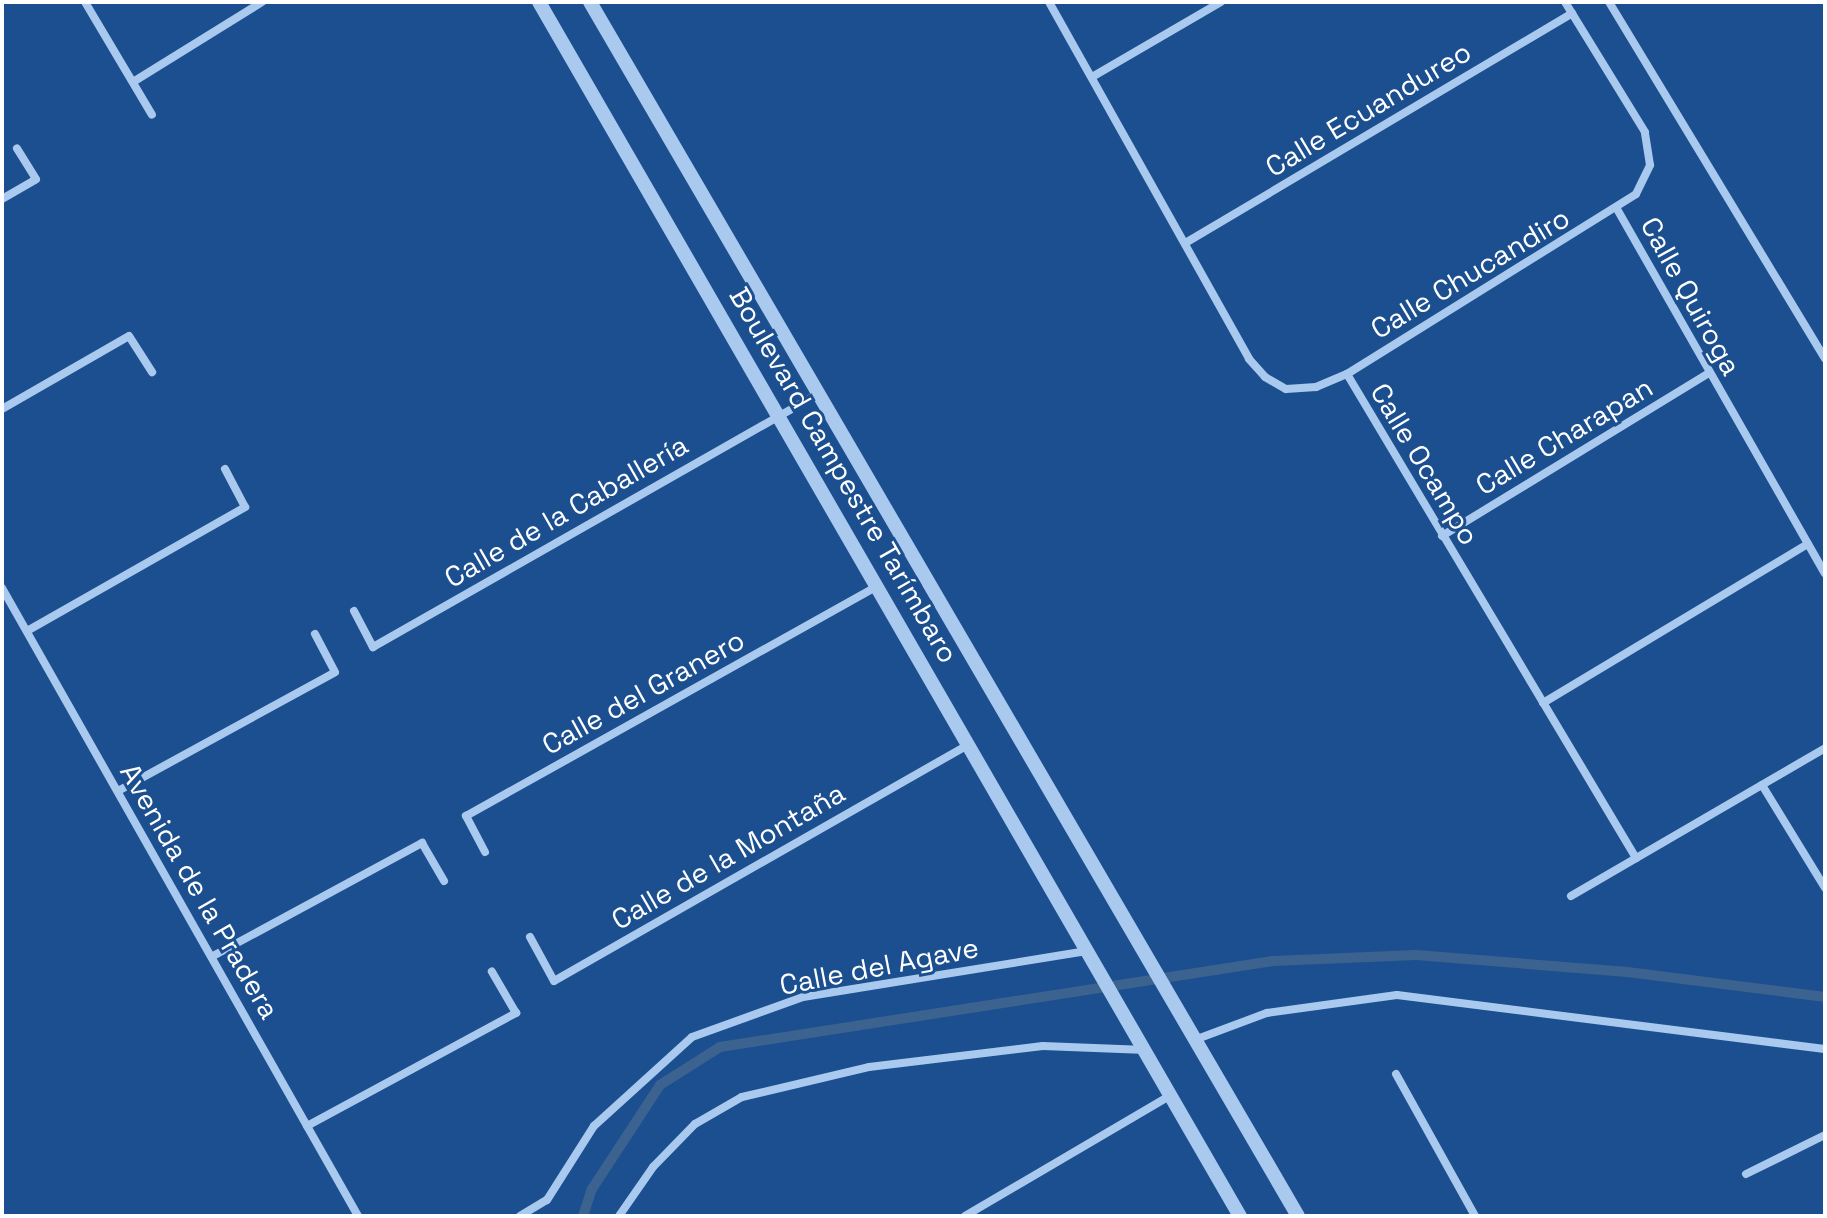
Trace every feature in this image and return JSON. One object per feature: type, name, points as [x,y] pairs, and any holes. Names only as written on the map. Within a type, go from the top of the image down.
[{"type":"street","points":[[85,2],[152,115]]},
{"type":"street","points":[[133,82],[262,2]]},
{"type":"street","name":"Boulevard Campestre Tarímbaro","points":[[539,2],[781,413],[967,745],[1132,1023],[1240,1216]]},
{"type":"street","name":"Boulevard Campestre Tarímbaro","points":[[590,2],[1298,1216]]},
{"type":"street","name":"Calle Ocampo","points":[[1049,2],[1187,242],[1249,359],[1265,377],[1286,389],[1316,387],[1347,374],[1636,858]]},
{"type":"street","points":[[1092,77],[1221,2]]},
{"type":"street","name":"Calle Quiroga","points":[[1565,2],[1645,132],[1650,165],[1636,194],[1617,209],[1825,573]]},
{"type":"street","points":[[1609,2],[1825,359]]},
{"type":"street","name":"Calle Ecuandureo","points":[[1187,242],[1572,13]]},
{"type":"street","points":[[2,199],[36,179],[17,148]]},
{"type":"street","name":"Calle Chucandiro","points":[[1347,374],[1617,209]]},
{"type":"street","points":[[2,409],[129,336],[152,372]]},
{"type":"street","name":"Calle Charapan","points":[[1442,536],[1709,373]]},
{"type":"street","name":"Calle de la Caballería","points":[[354,611],[373,647],[818,394]]},
{"type":"street","points":[[27,631],[245,507],[225,469]]},
{"type":"street","points":[[1543,703],[1808,544]]},
{"type":"street","name":"Calle del Granero","points":[[485,852],[466,816],[878,585]]},
{"type":"street","name":"Avenida de la Pradera","points":[[2,588],[358,1216]]},
{"type":"street","points":[[118,791],[335,672],[315,634]]},
{"type":"street","name":"Calle de la Montaña","points":[[530,937],[554,981],[967,745]]},
{"type":"street","points":[[1571,896],[1825,748]]},
{"type":"street","points":[[1762,785],[1825,888]]},
{"type":"street","points":[[213,956],[422,843],[444,881]]},
{"type":"street","name":"Calle del Agave","points":[[520,1216],[547,1200],[594,1126],[692,1037],[803,997],[1089,951]]},
{"type":"street","points":[[307,1126],[516,1013],[492,972]]},
{"type":"street","points":[[1197,1039],[1267,1013],[1397,995],[1825,1049]]},
{"type":"street","points":[[619,1216],[653,1167],[695,1124],[742,1097],[869,1067],[1043,1046],[1147,1050]]},
{"type":"street","points":[[1396,1074],[1475,1216]]},
{"type":"street","points":[[965,1216],[1172,1095]]},
{"type":"street","points":[[1746,1174],[1825,1135]]},
{"type":"waterway","points":[[583,1216],[592,1189],[660,1085],[720,1047],[1273,961],[1416,955],[1627,972],[1825,997]]}]
